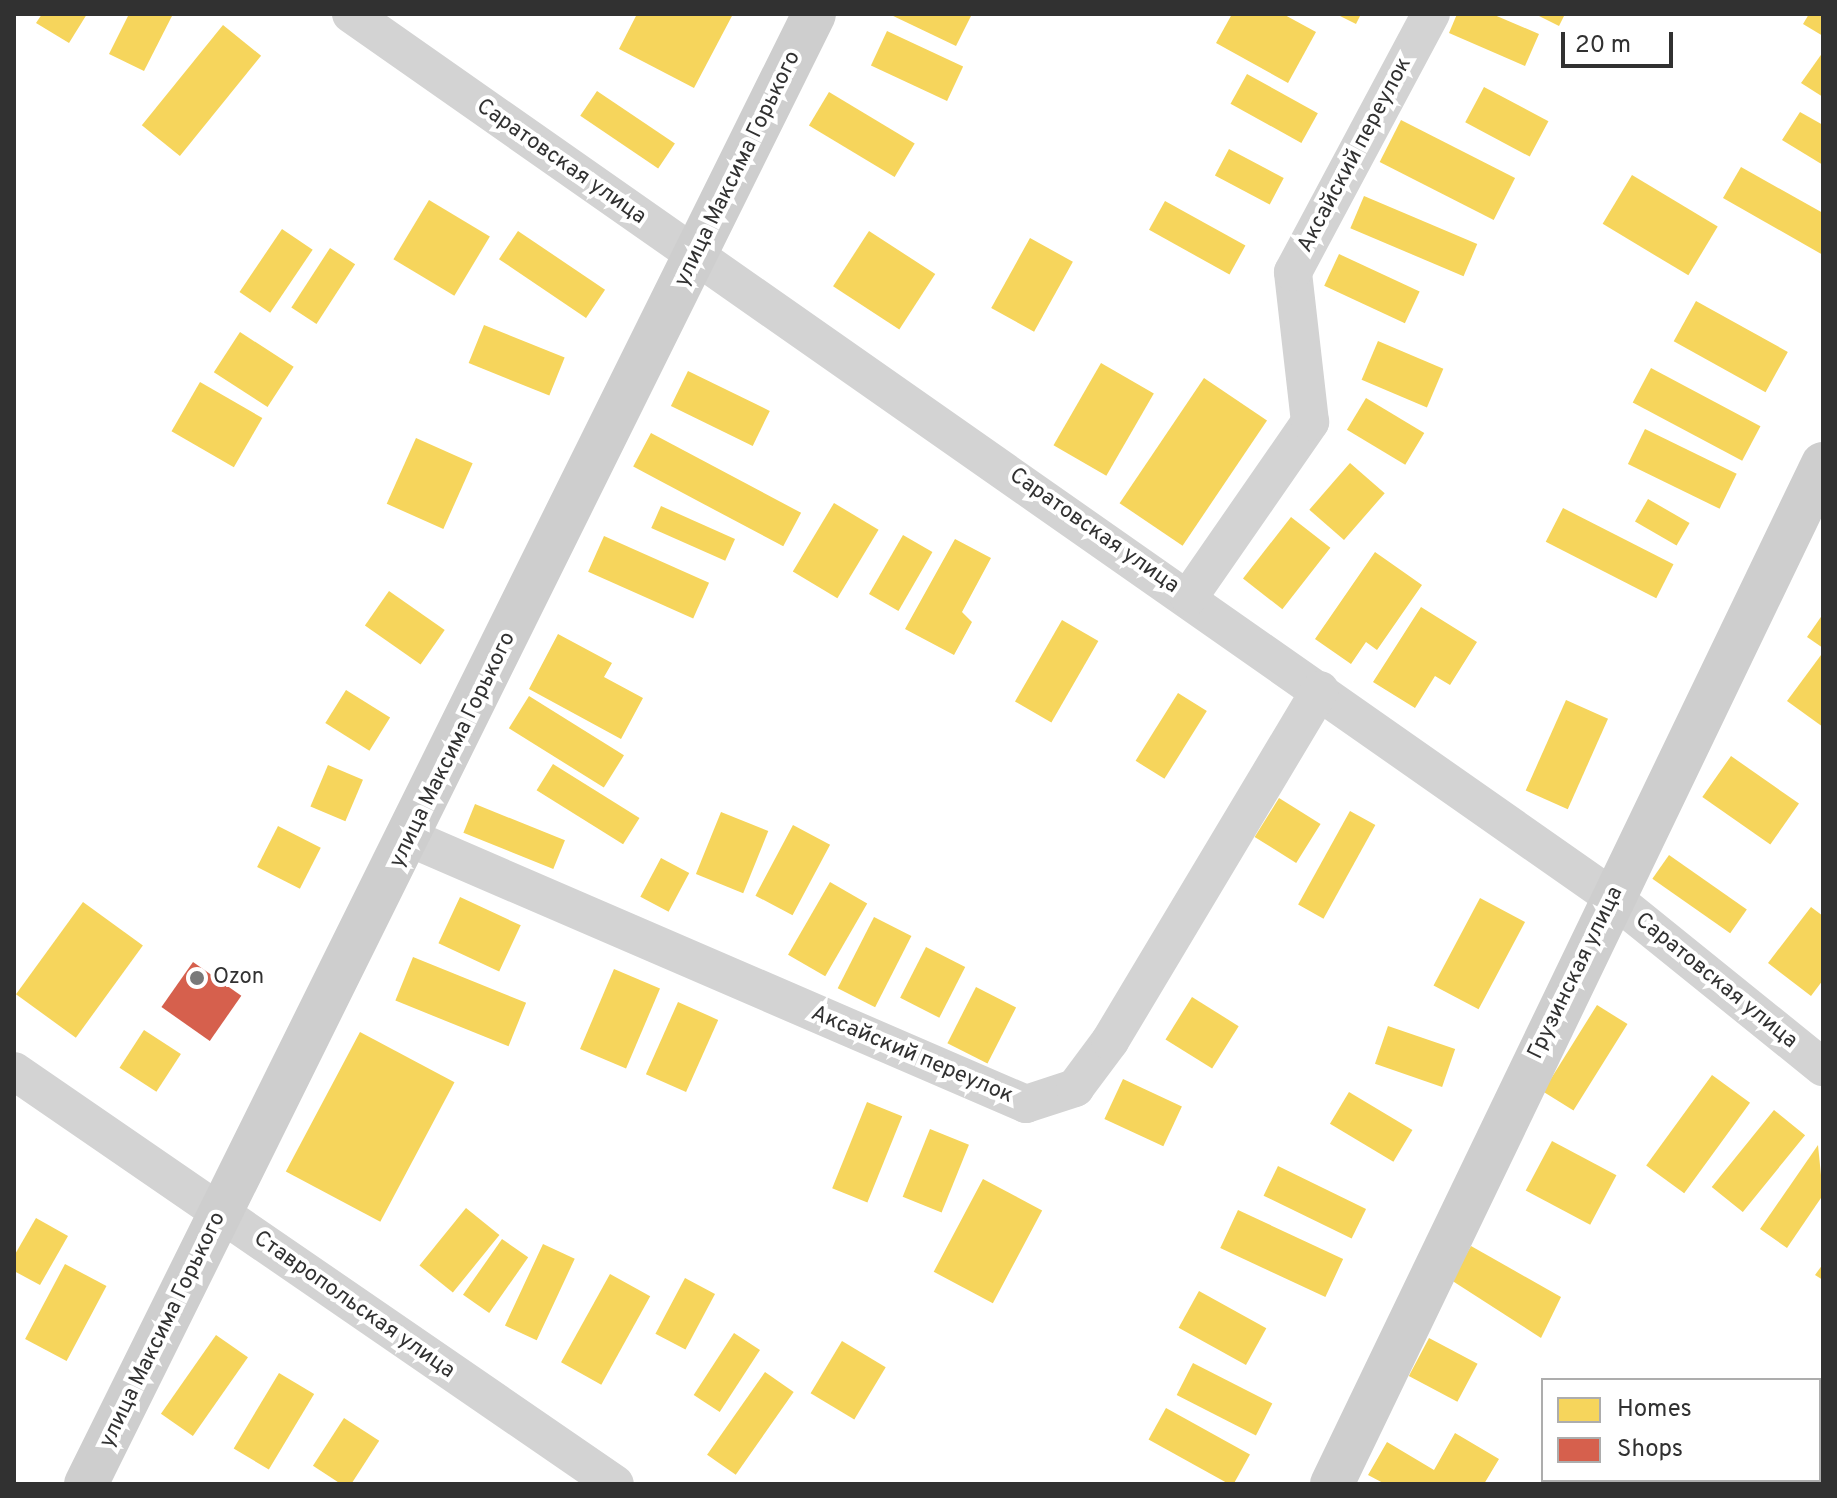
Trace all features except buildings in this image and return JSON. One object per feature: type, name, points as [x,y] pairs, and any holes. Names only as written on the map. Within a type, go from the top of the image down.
[{"type":"main road","name":"улица Максима Горького","points":[[86,1484],[410,838],[814,14]]},
{"type":"main road","name":"Грузинская улица","points":[[1332,1484],[1823,464]]},
{"type":"street","name":"Саратовская улица","points":[[351,14],[695,257],[1189,597],[1612,897],[1823,1067]]},
{"type":"street","name":"Аксайский переулок","points":[[1189,597],[1310,422],[1293,272],[1431,14]]},
{"type":"street","name":"Аксайский переулок","points":[[410,838],[1026,1104],[1075,1088],[1110,1041],[1320,690]]},
{"type":"street","name":"Ставропольская улица","points":[[14,1071],[615,1484]]},
{"type":"place","name":"Ozon","points":[[197,978]]}]
